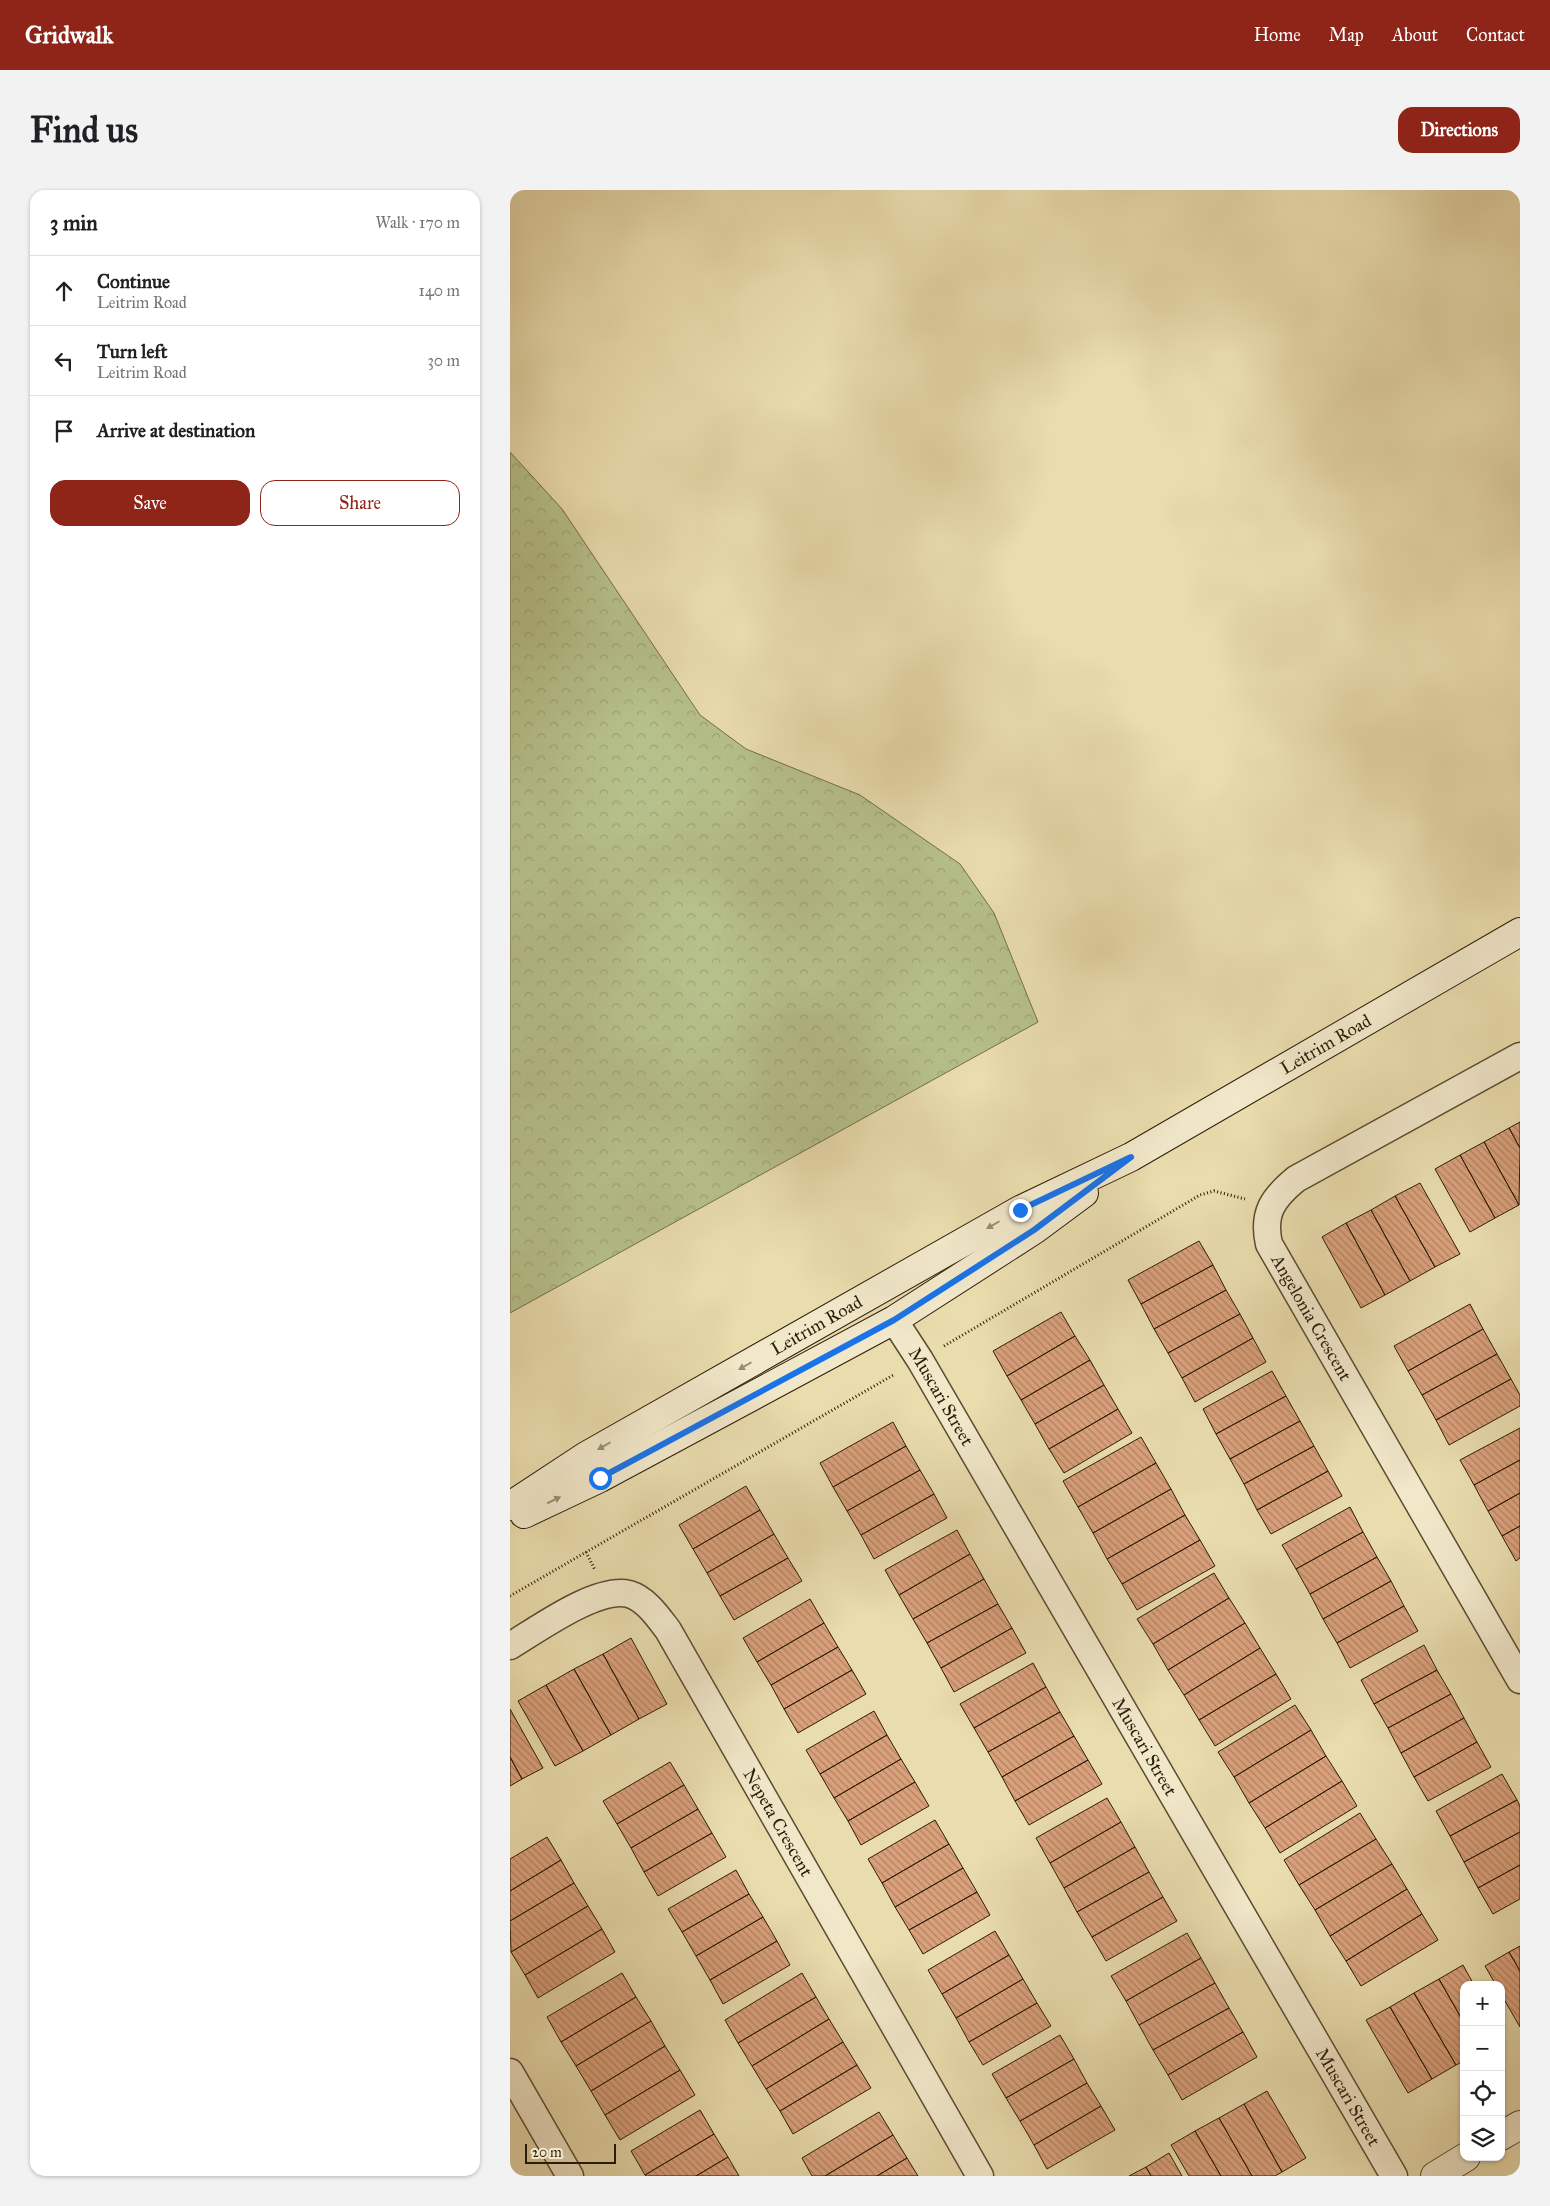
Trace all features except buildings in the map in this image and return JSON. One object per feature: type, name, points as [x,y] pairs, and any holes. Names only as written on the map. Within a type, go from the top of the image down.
[{"type":"main road","name":"Leitrim Road","points":[[510,1506],[586,1456],[1003,1220],[1131,1157],[1520,932]]},
{"type":"main road","name":"Leitrim Road","points":[[510,1521],[600,1478],[894,1320],[1034,1230],[1131,1157]]},
{"type":"main road","points":[[1505,2134],[1520,2125]]},
{"type":"main road","points":[[1435,2176],[1460,2161]]},
{"type":"street","name":"Angelonia Crescent","points":[[1520,1056],[1296,1179],[1280,1192],[1271,1207],[1267,1218],[1266,1231],[1268,1244],[1520,1680]]},
{"type":"street","name":"Muscari Street","points":[[894,1320],[920,1360],[1394,2176]]},
{"type":"street","name":"Nepeta Crescent","points":[[510,1646],[589,1600],[612,1593],[629,1594],[654,1612],[668,1630],[980,2176]]},
{"type":"street","points":[[510,2072],[570,2176]]},
{"type":"path","points":[[510,1596],[920,1360],[1205,1192],[1214,1191],[1228,1194],[1271,1207]]},
{"type":"green space","points":[[510,452],[562,509],[700,715],[746,749],[860,795],[960,864],[994,913],[1038,1022],[510,1313]]},
{"type":"route","points":[[600,1478],[894,1320],[1034,1230],[1131,1157],[1020,1210]]}]
